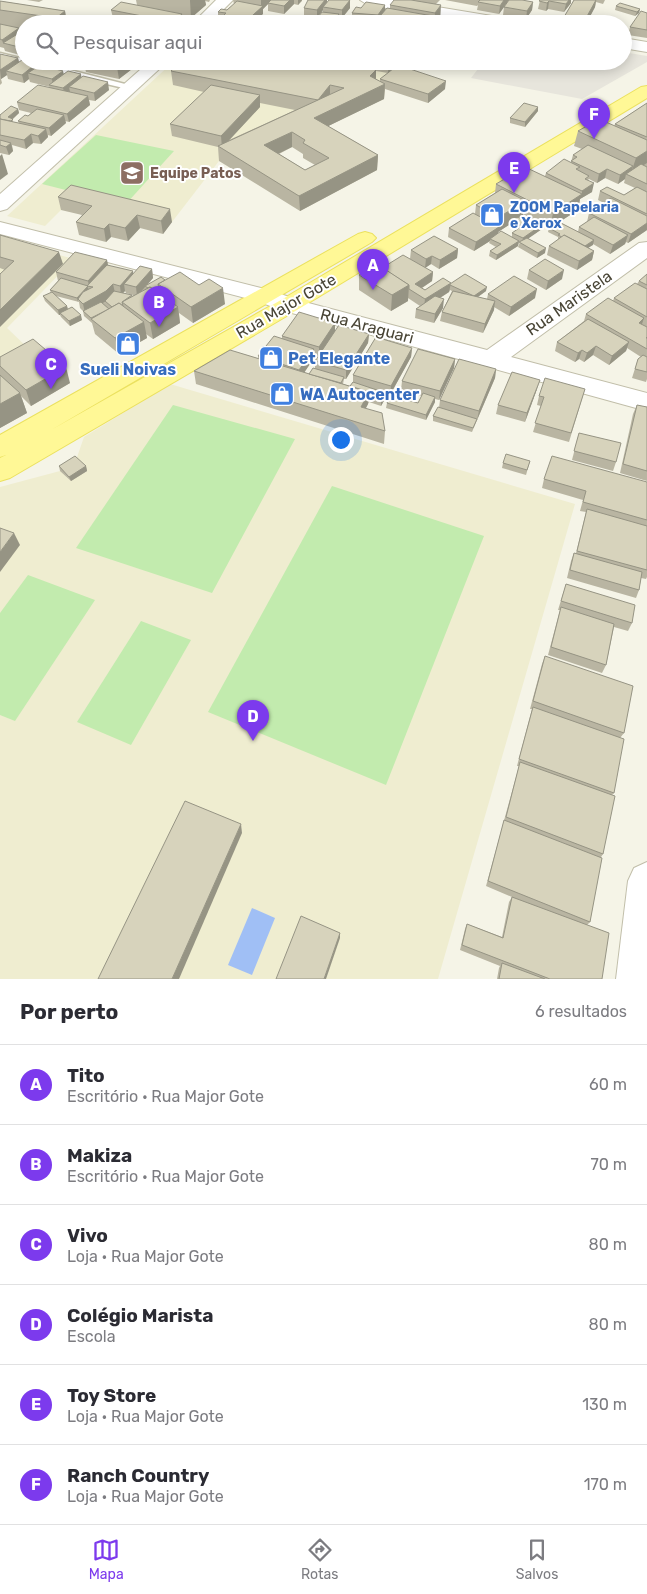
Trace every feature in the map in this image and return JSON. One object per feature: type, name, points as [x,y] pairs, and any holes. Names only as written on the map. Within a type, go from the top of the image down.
[{"type":"main road","name":"Rua Major Gote","points":[[0,448],[647,76]]},
{"type":"main road","name":"Rua Major Gote","points":[[0,471],[289,305],[647,91]]},
{"type":"street","points":[[209,15],[225,0]]},
{"type":"street","points":[[368,0],[457,15]]},
{"type":"street","points":[[632,44],[647,47]]},
{"type":"street","points":[[0,205],[150,70]]},
{"type":"street","name":"Rua Araguari","points":[[0,228],[264,296],[289,305],[647,402]]},
{"type":"street","name":"Rua Maristela","points":[[491,359],[647,248]]},
{"type":"street","points":[[636,979],[647,881]]},
{"type":"lane","points":[[0,56],[15,60]]},
{"type":"lane","points":[[60,70],[132,87]]},
{"type":"shaded area","points":[[632,54],[647,56],[647,62],[582,99],[471,78],[477,70],[632,70]]},
{"type":"shaded area","points":[[164,70],[392,70],[369,91],[219,161],[172,222],[74,197],[45,226],[7,216]]},
{"type":"shaded area","points":[[0,239],[74,259],[7,328],[33,353],[0,370]]},
{"type":"shaded area","points":[[170,384],[575,504],[438,979],[0,979],[0,487],[60,471],[76,460],[84,437]]},
{"type":"green space","points":[[96,135],[174,151],[125,205],[42,184]]},
{"type":"green space","points":[[173,405],[295,439],[212,593],[76,548]]},
{"type":"green space","points":[[332,486],[484,536],[386,785],[208,712]]},
{"type":"green space","points":[[28,575],[95,600],[15,721],[0,715],[0,613]]},
{"type":"green space","points":[[141,621],[191,640],[131,745],[77,722]]},
{"type":"water","points":[[252,908],[275,918],[252,975],[228,965]]},
{"type":"building","points":[[271,0],[290,0],[284,6],[268,3]]},
{"type":"building","points":[[308,0],[325,0],[317,10],[304,8]]},
{"type":"building","points":[[329,0],[350,0],[342,10],[323,7]]},
{"type":"building","points":[[394,0],[411,0],[441,5],[435,13],[390,5]]},
{"type":"building","points":[[480,0],[504,0],[500,6],[478,2]]},
{"type":"building","points":[[509,0],[533,2],[527,11],[504,7]]},
{"type":"building","points":[[540,0],[569,0],[566,4],[549,1],[547,3]]},
{"type":"building","points":[[574,0],[596,0],[588,15],[565,15]]},
{"type":"building","points":[[0,1],[65,11],[60,15],[35,15],[0,10]]},
{"type":"building","points":[[237,1],[263,6],[253,15],[224,15],[226,13],[218,12],[221,9],[227,10]]},
{"type":"building","points":[[121,2],[182,14],[137,15],[111,10]]},
{"type":"building","points":[[366,2],[385,5],[378,15],[352,13],[356,7],[361,8]]},
{"type":"building","points":[[620,3],[640,9],[637,12],[616,6]]},
{"type":"building","points":[[387,8],[427,15],[381,15]]},
{"type":"building","points":[[641,11],[647,13],[647,30],[632,27],[632,24]]},
{"type":"building","points":[[322,12],[339,14],[338,15],[320,15]]},
{"type":"building","points":[[0,24],[15,27],[15,31],[2,40],[0,39]]},
{"type":"building","points":[[15,36],[15,46],[3,43]]},
{"type":"building","points":[[0,54],[15,57],[15,60],[0,70]]},
{"type":"building","points":[[15,65],[15,70],[28,70],[22,75],[6,71]]},
{"type":"building","points":[[32,70],[63,71],[52,79],[28,73]]},
{"type":"building","points":[[376,70],[370,76],[385,84],[314,118],[378,155],[299,196],[218,146],[318,100],[171,71]],"holes":[[[330,85],[344,88],[318,100]],[[292,132],[305,140],[303,143],[329,158],[305,170],[264,145]]]},
{"type":"building","points":[[392,70],[413,70],[446,81],[428,94],[380,79]]},
{"type":"building","points":[[68,71],[81,74],[63,88],[49,85]]},
{"type":"building","points":[[83,76],[108,82],[94,93],[69,87]]},
{"type":"building","points":[[38,85],[88,96],[67,114],[17,102]]},
{"type":"building","points":[[211,85],[260,95],[221,136],[170,124]]},
{"type":"building","points":[[524,103],[538,107],[525,122],[510,118]]},
{"type":"building","points":[[647,103],[647,137],[615,124]]},
{"type":"building","points":[[11,106],[18,109],[8,117],[13,119],[11,121],[0,119],[0,115]]},
{"type":"building","points":[[37,109],[64,115],[49,128],[18,121]]},
{"type":"building","points":[[0,119],[46,129],[38,136],[31,134],[24,140],[0,135]]},
{"type":"building","points":[[599,119],[647,140],[647,151],[636,158],[578,131]]},
{"type":"building","points":[[0,140],[11,143],[6,147],[0,145]]},
{"type":"building","points":[[588,145],[633,166],[620,175],[607,169],[599,174],[571,161],[577,157],[573,155]]},
{"type":"building","points":[[564,159],[580,167],[576,169],[589,176],[585,179],[594,183],[582,191],[546,173]]},
{"type":"building","points":[[641,164],[647,167],[647,184],[626,174]]},
{"type":"building","points":[[525,167],[582,194],[553,213],[496,184]]},
{"type":"building","points":[[71,185],[170,209],[161,221],[137,215],[125,228],[109,224],[104,229],[76,222],[92,206],[58,197]]},
{"type":"building","points":[[607,187],[624,195],[637,187],[647,192],[647,214],[600,191]]},
{"type":"building","points":[[502,189],[526,201],[499,217],[476,205]]},
{"type":"building","points":[[611,198],[647,216],[647,223],[631,234],[589,213]]},
{"type":"building","points":[[473,213],[499,227],[476,242],[449,228]]},
{"type":"building","points":[[518,217],[528,223],[534,219],[543,224],[523,238],[512,233],[522,226],[512,221]]},
{"type":"building","points":[[594,217],[628,235],[613,245],[579,227]]},
{"type":"building","points":[[559,222],[594,240],[585,246],[564,235],[562,237],[558,235],[560,234],[549,228]]},
{"type":"building","points":[[501,231],[519,241],[497,255],[490,251],[501,244],[490,239]]},
{"type":"building","points":[[0,235],[59,252],[0,310],[0,274],[14,261],[0,257]]},
{"type":"building","points":[[564,235],[594,251],[579,261],[549,246]]},
{"type":"building","points":[[434,236],[458,249],[440,260],[432,256],[426,259],[411,250]]},
{"type":"building","points":[[527,238],[546,248],[538,253],[519,242]]},
{"type":"building","points":[[75,252],[107,260],[88,281],[56,272]]},
{"type":"building","points":[[403,255],[433,272],[415,284],[425,290],[443,278],[451,283],[425,299],[409,289],[409,285],[382,268]]},
{"type":"building","points":[[545,259],[564,270],[548,281],[529,270]]},
{"type":"building","points":[[377,264],[409,285],[392,295],[359,275]]},
{"type":"building","points":[[107,265],[133,271],[120,286],[113,284],[106,291],[83,304],[78,299],[83,292],[93,287],[87,286]]},
{"type":"building","points":[[140,266],[152,269],[136,287],[124,284]]},
{"type":"building","points":[[180,272],[199,285],[209,279],[223,288],[191,307],[158,284]]},
{"type":"building","points":[[465,274],[487,287],[474,296],[450,285]]},
{"type":"building","points":[[647,274],[647,285],[639,281]]},
{"type":"building","points":[[514,276],[537,289],[511,307],[488,294]]},
{"type":"building","points":[[161,277],[165,280],[158,284],[159,290],[157,292],[145,286]]},
{"type":"building","points":[[61,278],[88,286],[77,298],[50,290]]},
{"type":"building","points":[[635,283],[647,289],[647,317],[614,298]]},
{"type":"building","points":[[150,287],[178,307],[150,323],[122,302]]},
{"type":"building","points":[[114,291],[132,295],[122,302],[123,306],[119,303],[112,307],[105,301]]},
{"type":"building","points":[[453,291],[495,301],[485,324],[442,312]]},
{"type":"building","points":[[52,292],[67,306],[58,310],[43,296]]},
{"type":"building","points":[[435,296],[444,299],[435,314],[416,309]]},
{"type":"building","points":[[608,298],[644,318],[639,323],[647,327],[647,349],[586,314]]},
{"type":"building","points":[[101,302],[109,309],[91,318],[83,311]]},
{"type":"building","points":[[119,303],[144,322],[115,338],[91,319]]},
{"type":"building","points":[[72,307],[81,315],[69,321],[60,313]]},
{"type":"building","points":[[299,312],[335,323],[319,347],[282,336]]},
{"type":"building","points":[[588,319],[629,342],[612,356],[596,346],[587,353],[582,350],[578,353],[557,342]]},
{"type":"building","points":[[339,325],[369,334],[346,370],[315,361]]},
{"type":"building","points":[[274,336],[314,349],[299,370],[258,356]]},
{"type":"building","points":[[376,337],[412,348],[391,386],[353,375]]},
{"type":"building","points":[[33,339],[66,367],[26,390],[0,366],[0,357]]},
{"type":"building","points":[[418,349],[455,359],[440,391],[402,381]]},
{"type":"building","points":[[230,350],[369,392],[361,407],[382,413],[385,431],[194,371]]},
{"type":"building","points":[[643,355],[647,357],[647,372],[635,369],[638,359]]},
{"type":"building","points":[[459,359],[496,369],[479,411],[440,400]]},
{"type":"building","points":[[313,368],[344,377],[341,383],[309,374]]},
{"type":"building","points":[[512,372],[540,380],[527,413],[498,405]]},
{"type":"building","points":[[0,375],[20,393],[0,404]]},
{"type":"building","points":[[545,378],[585,389],[571,433],[535,423],[544,397],[539,396]]},
{"type":"building","points":[[353,382],[386,393],[381,401],[369,397],[369,392],[350,386]]},
{"type":"building","points":[[423,393],[435,397],[426,415],[387,403],[391,395],[418,403]]},
{"type":"building","points":[[637,405],[647,407],[647,471],[623,464]]},
{"type":"building","points":[[438,407],[477,419],[473,428],[433,416]]},
{"type":"building","points":[[579,433],[621,443],[616,462],[574,451]]},
{"type":"building","points":[[506,454],[530,461],[527,470],[503,463]]},
{"type":"building","points":[[75,456],[86,466],[69,477],[59,466]]},
{"type":"building","points":[[552,456],[647,482],[647,520],[583,502],[586,491],[544,479]]},
{"type":"building","points":[[587,509],[647,526],[647,570],[577,551]]},
{"type":"building","points":[[0,528],[14,533],[0,552]]},
{"type":"building","points":[[574,553],[642,572],[639,590],[570,570]]},
{"type":"building","points":[[566,584],[635,605],[632,623],[561,601]]},
{"type":"building","points":[[561,607],[614,624],[606,665],[551,647]]},
{"type":"building","points":[[545,656],[633,686],[624,733],[533,701]]},
{"type":"building","points":[[533,707],[624,739],[614,793],[519,759]]},
{"type":"building","points":[[520,762],[615,796],[603,854],[506,817]]},
{"type":"building","points":[[185,801],[241,824],[172,979],[98,979]]},
{"type":"building","points":[[504,820],[602,858],[590,922],[488,881]]},
{"type":"building","points":[[512,897],[609,933],[602,979],[550,979],[462,945],[467,924],[503,938]]},
{"type":"building","points":[[301,916],[340,933],[324,979],[276,979]]},
{"type":"building","points":[[502,963],[545,979],[499,979]]},
{"type":"place","name":"Ranch Country","points":[[594,139]]},
{"type":"place","name":"Equipe Patos","points":[[132,173]]},
{"type":"place","name":"Toy Store","points":[[514,193]]},
{"type":"place","name":"ZOOM Papelaria e Xerox","points":[[492,215]]},
{"type":"place","name":"Tito","points":[[373,290]]},
{"type":"place","name":"Makiza","points":[[159,327]]},
{"type":"place","name":"Sueli Noivas","points":[[128,344]]},
{"type":"place","name":"Pet Elegante","points":[[271,358]]},
{"type":"place","name":"Vivo","points":[[51,389]]},
{"type":"place","name":"WA Autocenter","points":[[282,394]]},
{"type":"place","name":"Colégio Marista","points":[[253,741]]}]
